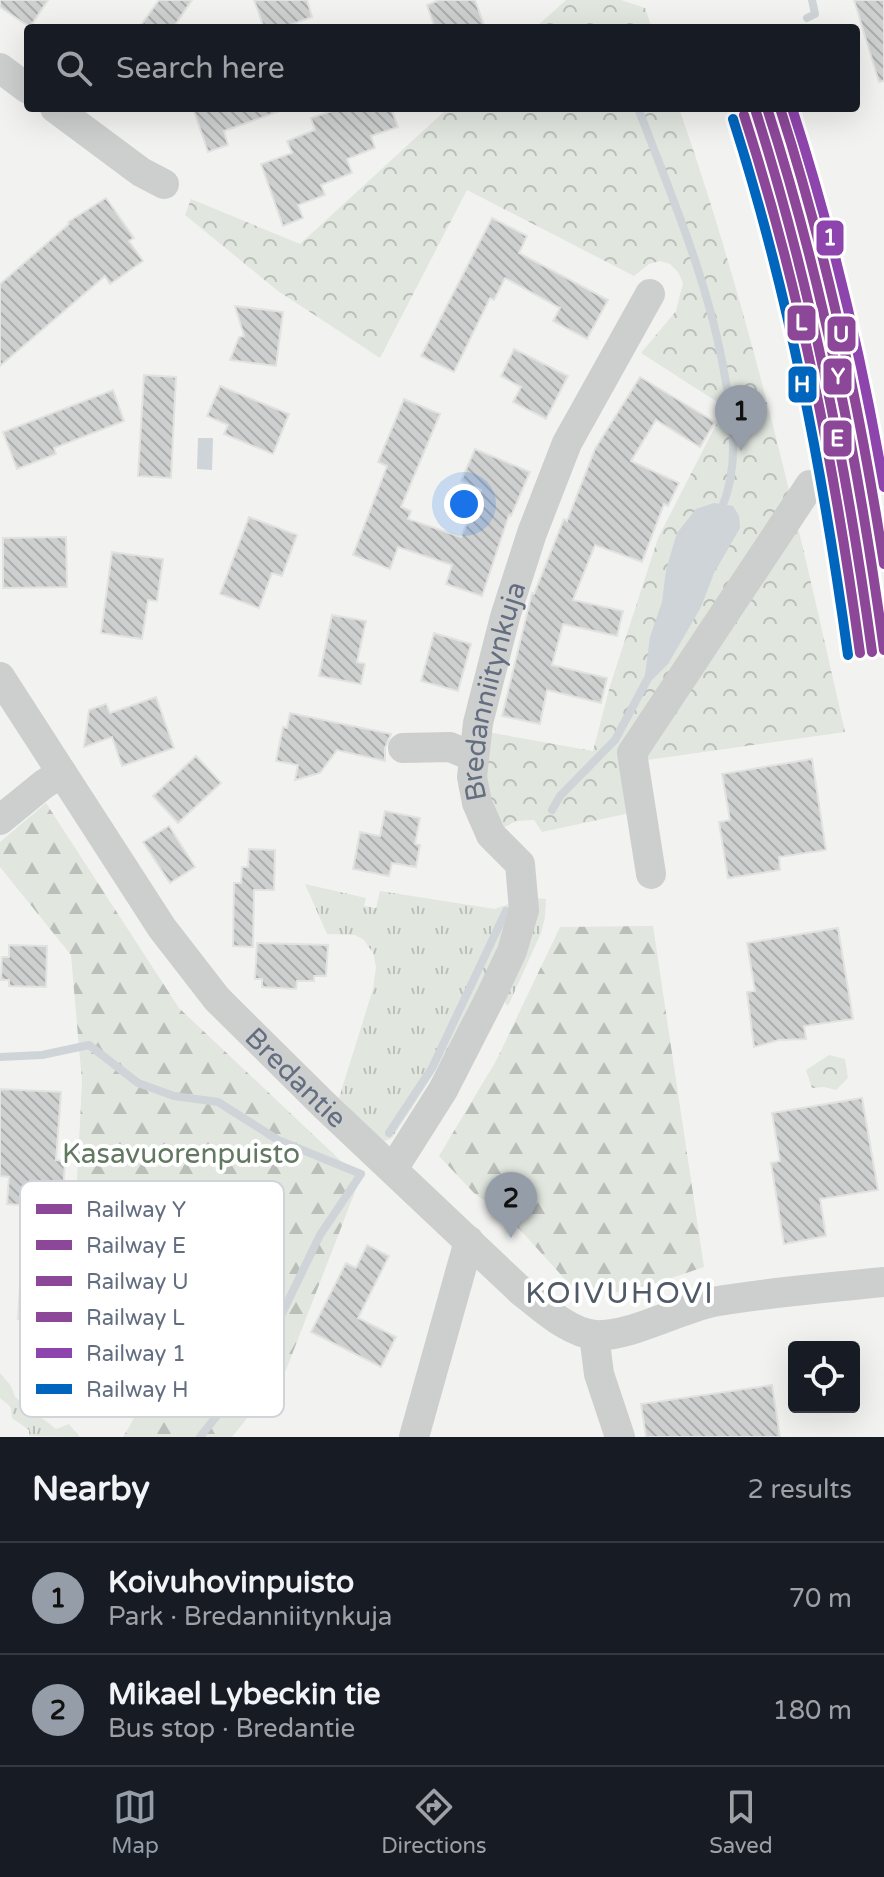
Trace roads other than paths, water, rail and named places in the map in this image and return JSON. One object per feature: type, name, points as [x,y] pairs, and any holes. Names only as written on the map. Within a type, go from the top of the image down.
[{"type":"street","points":[[0,68],[24,86]]},
{"type":"street","points":[[60,112],[141,172],[164,184]]},
{"type":"street","name":"Bredanniitynkuja","points":[[393,1169],[443,1090],[512,951],[524,910],[520,864],[491,835],[477,803],[472,777],[478,723],[532,533],[567,443],[650,294]]},
{"type":"street","points":[[651,874],[632,753],[810,485]]},
{"type":"street","name":"Bredantie","points":[[0,677],[162,928],[217,999],[522,1292],[572,1327],[594,1335]]},
{"type":"street","points":[[403,748],[450,747],[474,757]]},
{"type":"street","points":[[0,820],[62,773]]},
{"type":"street","points":[[414,1437],[469,1241]]},
{"type":"street","points":[[620,1437],[599,1374],[594,1335],[614,1334],[711,1302],[884,1282]]},
{"type":"waterway","points":[[807,18],[815,14],[812,0]]},
{"type":"waterway","points":[[640,112],[688,241],[718,342],[733,444],[731,477],[721,510]]},
{"type":"waterway","points":[[552,810],[560,796],[615,740],[647,680]]},
{"type":"waterway","points":[[389,1133],[432,1068],[506,911]]},
{"type":"waterway","points":[[0,1057],[42,1055],[89,1045],[138,1083],[174,1096],[218,1102],[278,1140],[361,1174],[320,1235],[284,1309]]},
{"type":"waterway","points":[[200,1437],[216,1417]]},
{"type":"rail line","name":"E","points":[[756,112],[794,245],[826,379],[872,652]]},
{"type":"rail line","name":"Y","points":[[768,112],[806,241],[838,376],[884,650]]},
{"type":"rail line","name":"U","points":[[781,112],[813,220],[841,334],[884,564]]},
{"type":"rail line","name":"1","points":[[793,112],[845,296],[884,487]]},
{"type":"rail line","name":"L","points":[[744,115],[783,248],[814,381],[860,653]]},
{"type":"rail line","name":"H","points":[[733,119],[771,251],[802,384],[848,655]]},
{"type":"place","name":"Koivuhovinpuisto","points":[[741,451]]},
{"type":"place","name":"Mikael Lybeckin tie","points":[[511,1238]]},
{"type":"district","name":"KOIVUHOVI","points":[[620,1293]]},
{"type":"park label","name":"Kasavuorenpuisto","points":[[181,1153]]}]
